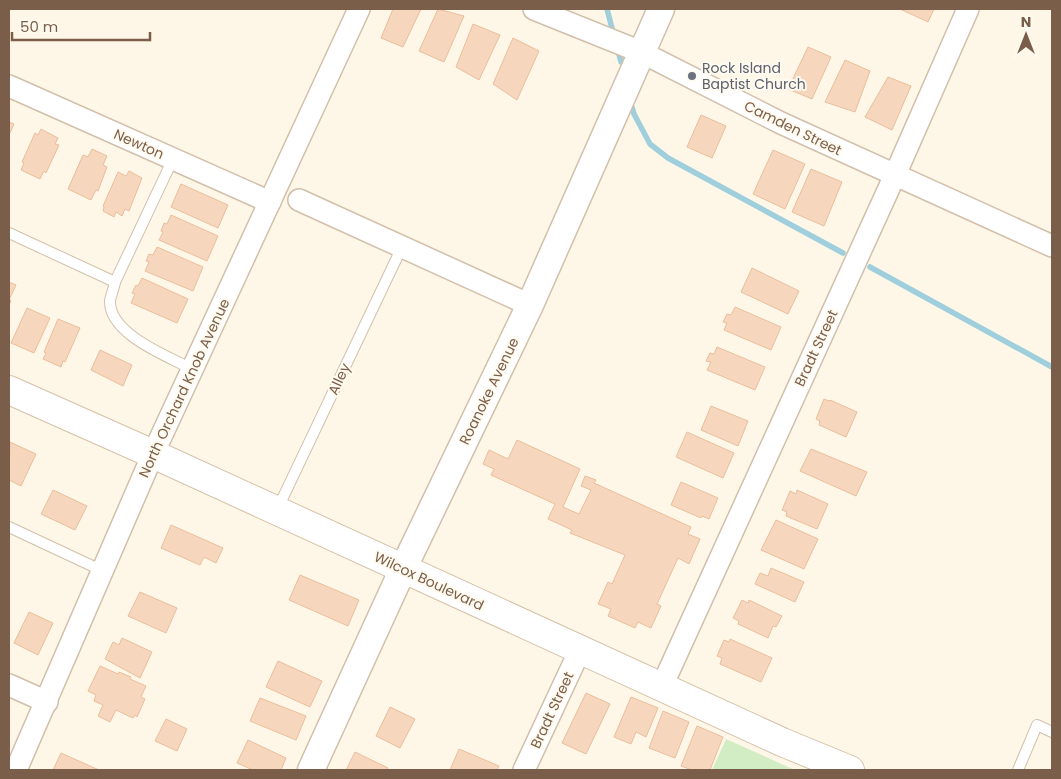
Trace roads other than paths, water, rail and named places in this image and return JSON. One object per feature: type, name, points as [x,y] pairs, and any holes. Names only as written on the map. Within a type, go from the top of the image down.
[{"type":"main road","name":"Wilcox Boulevard","points":[[9,390],[782,742],[850,770]]},
{"type":"street","name":"North Orchard Knob Avenue","points":[[16,770],[153,454],[359,9]]},
{"type":"street","name":"Camden Street","points":[[534,9],[641,52],[781,123],[1052,246]]},
{"type":"street","name":"Roanoke Avenue","points":[[311,770],[403,569],[530,305],[661,9]]},
{"type":"street","name":"Bradt Street","points":[[662,686],[895,175],[968,9]]},
{"type":"street","name":"Newton","points":[[9,86],[270,202]]},
{"type":"street","points":[[299,200],[530,305]]},
{"type":"street","name":"Bradt Street","points":[[524,770],[580,650]]},
{"type":"street","points":[[9,685],[47,702]]},
{"type":"lane","points":[[173,159],[115,282],[110,301],[114,319],[130,336],[192,369]]},
{"type":"lane","points":[[9,233],[115,282]]},
{"type":"lane","name":"Alley","points":[[276,511],[402,247]]},
{"type":"lane","points":[[9,527],[103,571]]},
{"type":"lane","points":[[1019,770],[1037,724],[1052,732]]},
{"type":"waterway","points":[[607,9],[614,36]]},
{"type":"waterway","points":[[617,47],[621,62]]},
{"type":"waterway","points":[[632,107],[650,144],[668,158],[843,253]]},
{"type":"waterway","points":[[870,267],[1052,367]]},
{"type":"place","name":"Rock Island Baptist Church","points":[[692,76]]}]
